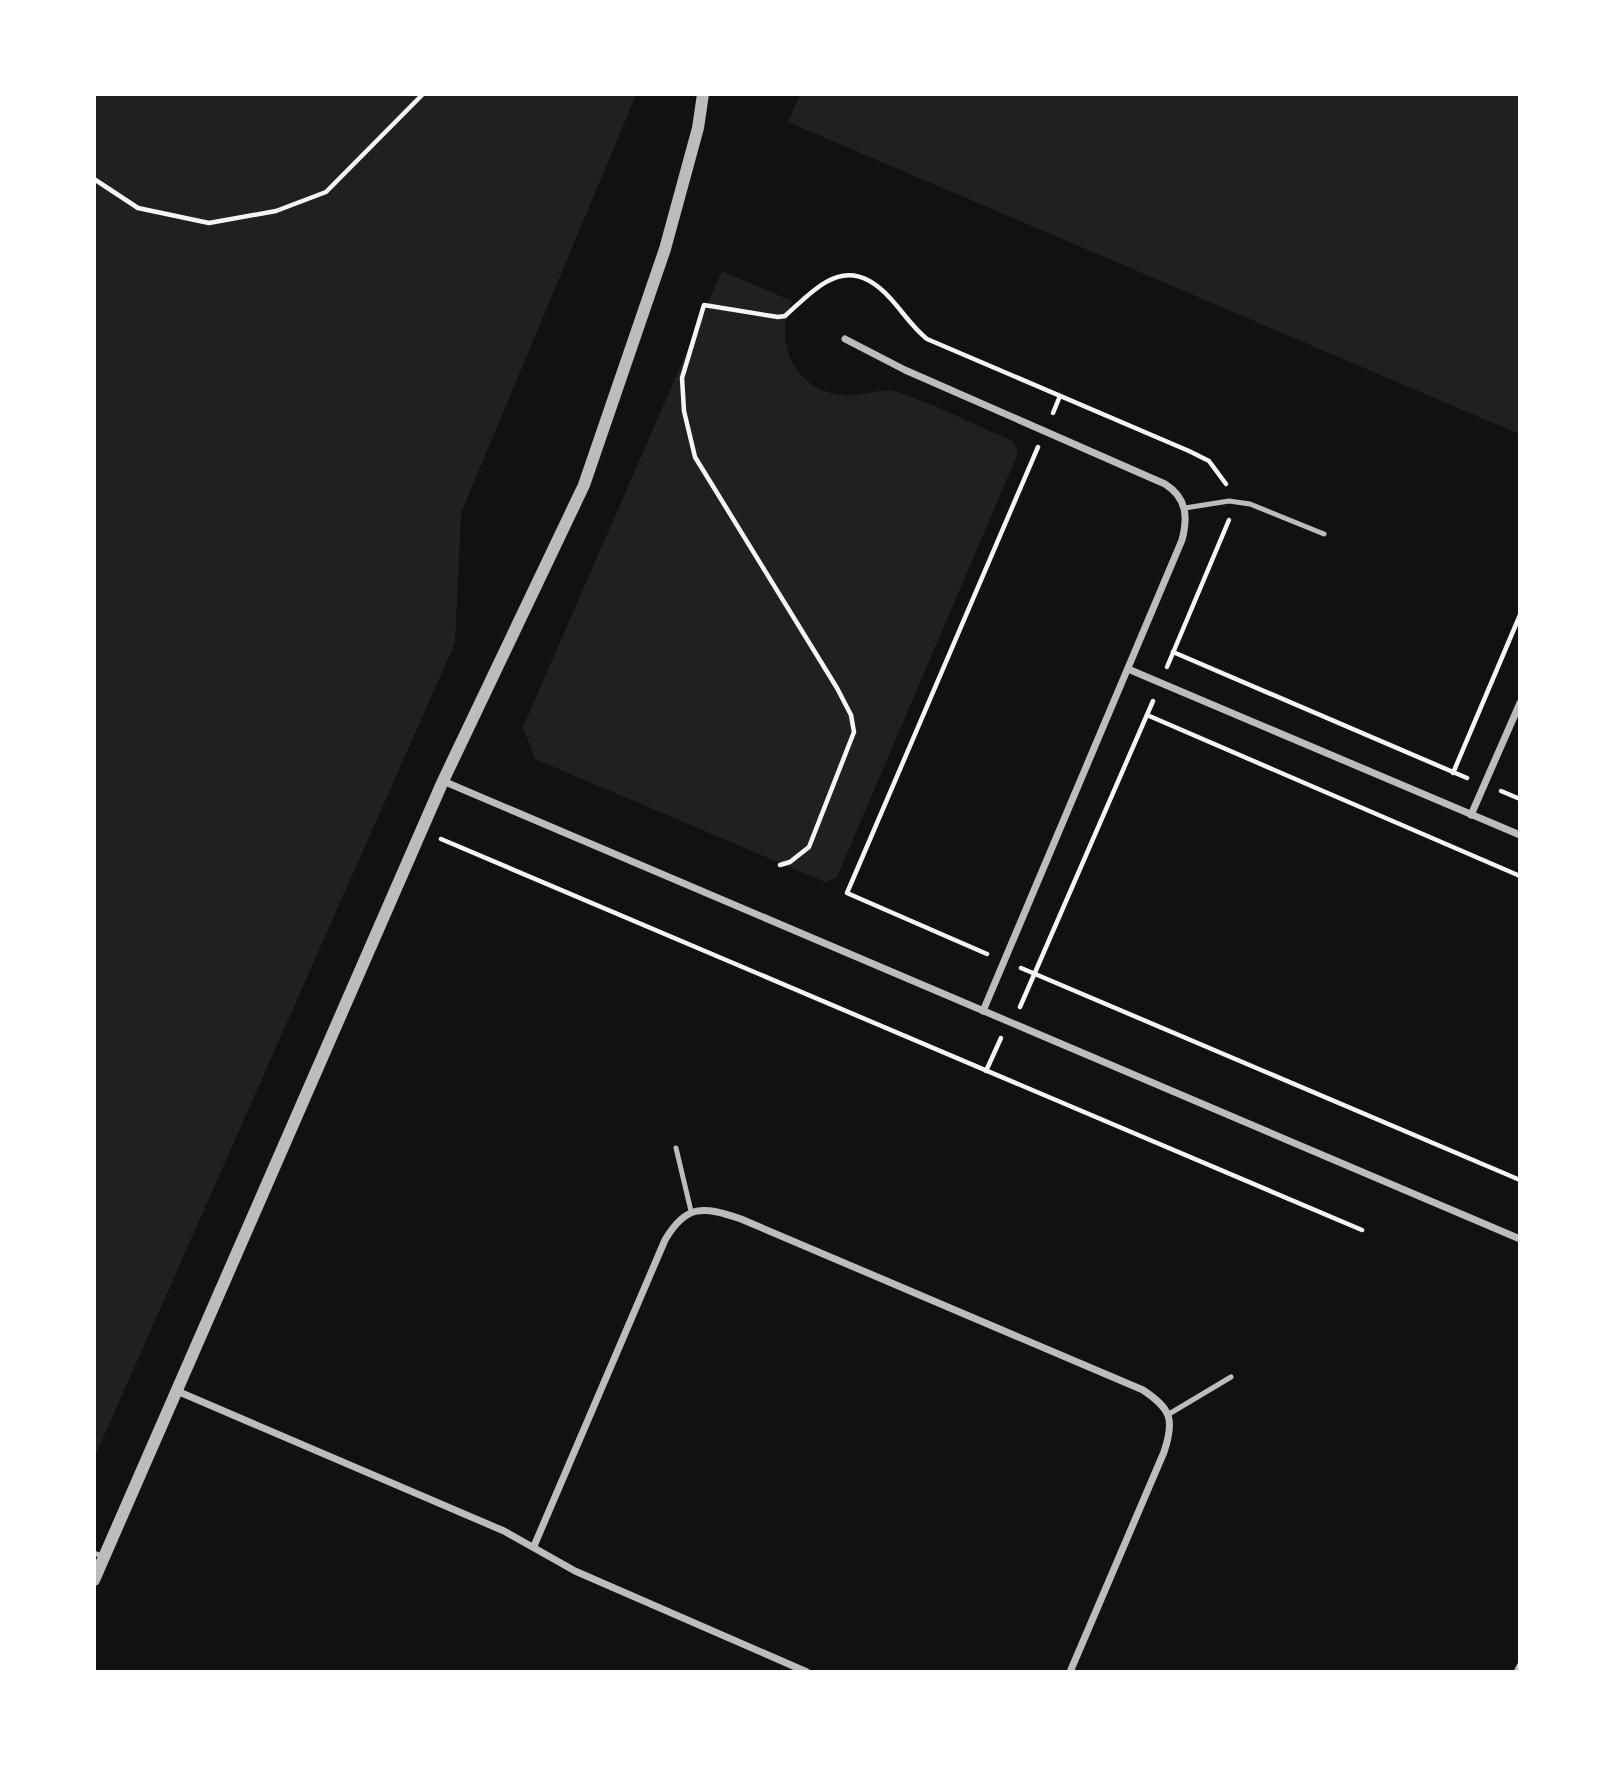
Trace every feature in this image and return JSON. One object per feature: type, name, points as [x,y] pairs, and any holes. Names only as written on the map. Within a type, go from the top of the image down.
[{"type":"street","points":[[94,1580],[100,1555],[177,1391],[443,780],[584,485],[665,249],[698,128],[703,94]]},
{"type":"street","points":[[845,339],[905,370],[1165,484],[1174,490],[1185,508],[1187,523],[1182,540],[983,1011]]},
{"type":"street","points":[[1128,669],[1520,835]]},
{"type":"street","points":[[1471,815],[1520,703]]},
{"type":"street","points":[[443,780],[1520,1239]]},
{"type":"street","points":[[534,1546],[665,1240],[676,1221],[691,1212],[711,1211],[753,1224],[1143,1390],[1159,1401],[1169,1414],[1170,1433],[1164,1452],[1070,1671]]},
{"type":"street","points":[[177,1391],[534,1546],[575,1571],[807,1671]]},
{"type":"street","points":[[1517,1671],[1520,1666]]},
{"type":"lane","points":[[1185,508],[1229,501],[1250,504],[1324,534]]},
{"type":"lane","points":[[676,1148],[691,1212]]},
{"type":"lane","points":[[1169,1414],[1231,1377]]},
{"type":"path","points":[[94,179],[138,208],[209,223],[276,211],[326,192],[423,94]]},
{"type":"path","points":[[779,865],[790,862],[809,847],[854,732],[851,715],[831,677],[695,457],[684,411],[682,378],[704,305],[785,316],[819,283],[847,276],[868,281],[892,300],[913,327],[927,339],[1209,461],[1226,485],[1229,520],[1035,974]]},
{"type":"path","points":[[1045,432],[847,893],[1520,1180]]},
{"type":"path","points":[[1453,773],[1520,615]]},
{"type":"path","points":[[1173,652],[1518,799],[1520,790]]},
{"type":"path","points":[[1147,715],[1520,876]]},
{"type":"path","points":[[421,831],[1362,1230]]},
{"type":"shaded area","points":[[95,95],[636,95],[461,513],[455,643],[95,1456]]},
{"type":"shaded area","points":[[800,95],[1519,95],[1519,434],[788,122]]},
{"type":"shaded area","points":[[722,271],[792,301],[785,333],[787,348],[792,363],[813,385],[827,392],[844,395],[898,392],[1013,441],[1018,453],[837,877],[825,882],[535,759],[523,727]]}]
